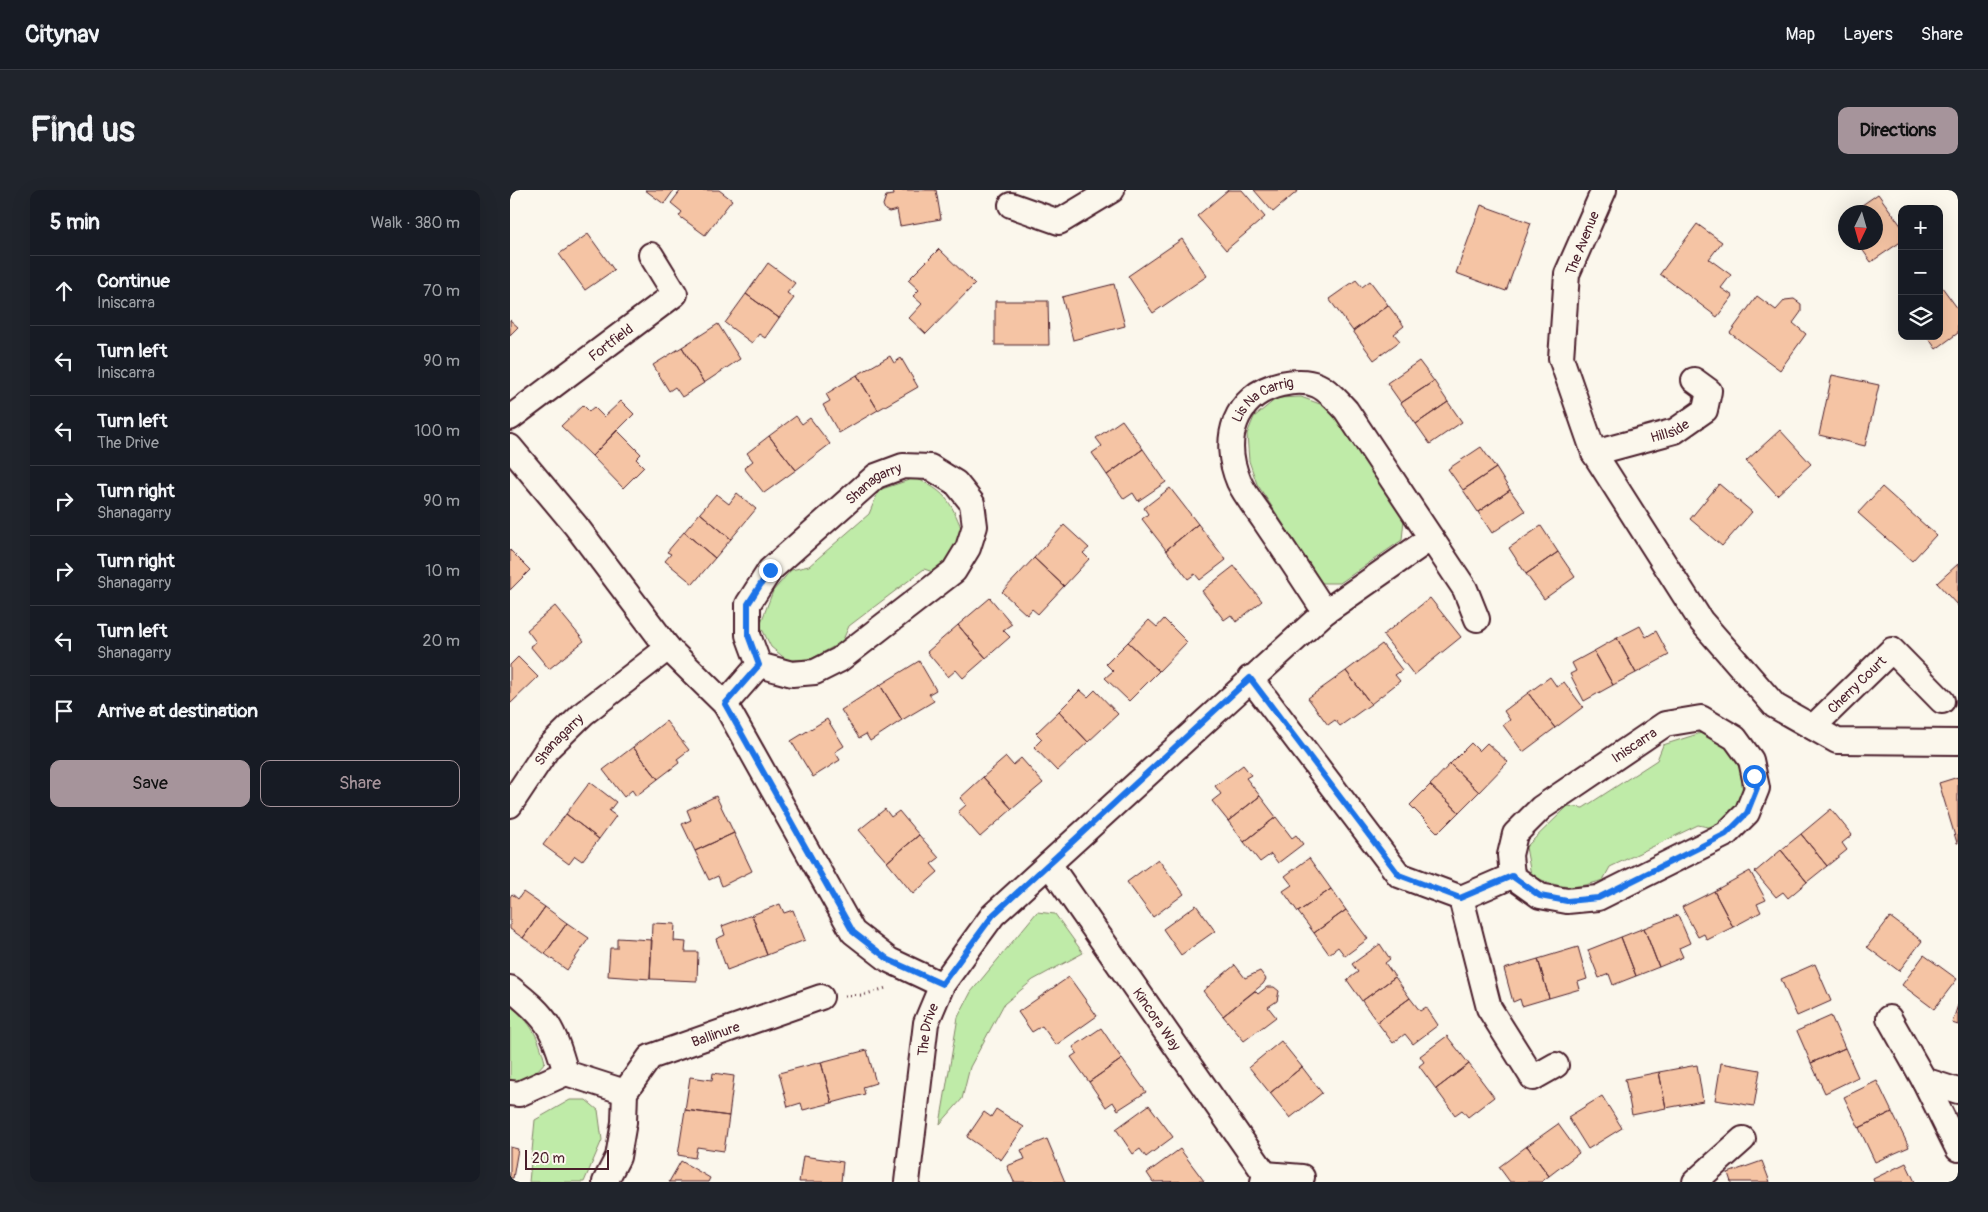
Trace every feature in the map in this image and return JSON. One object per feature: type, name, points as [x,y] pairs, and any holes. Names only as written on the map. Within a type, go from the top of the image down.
[{"type":"street","points":[[1011,205],[1059,222],[1112,190]]},
{"type":"street","name":"The Avenue","points":[[1594,453],[1561,358],[1567,274],[1604,190]]},
{"type":"street","name":"Fortfield","points":[[510,418],[675,294],[651,255]]},
{"type":"street","name":"Lis Na Carrig","points":[[1325,612],[1240,482],[1232,451],[1233,428],[1241,408],[1264,388],[1302,380],[1328,390],[1346,410],[1465,589],[1477,619]]},
{"type":"street","name":"Hillside","points":[[1594,453],[1675,431],[1705,410],[1709,391],[1694,380]]},
{"type":"street","points":[[510,447],[576,526],[668,648],[725,704],[853,932],[889,960],[942,984]]},
{"type":"street","points":[[1594,453],[1702,620],[1775,706],[1837,741],[1958,742]]},
{"type":"street","name":"Shanagarry","points":[[902,466],[930,467],[956,483],[972,503],[974,526],[968,548],[954,572],[839,660],[815,672],[792,674],[759,665],[748,635],[748,604],[770,570],[876,476],[902,466]]},
{"type":"street","points":[[1431,538],[1325,612],[1250,678],[1399,875],[1460,898],[1512,876]]},
{"type":"street","name":"Shanagarry","points":[[510,805],[548,748],[584,713],[668,648]]},
{"type":"street","name":"Cherry Court","points":[[1813,728],[1892,650],[1942,701]]},
{"type":"street","points":[[725,704],[759,665]]},
{"type":"street","name":"The Drive","points":[[907,1182],[926,1023],[942,984],[993,915],[1250,678]]},
{"type":"street","name":"Iniscarra","points":[[1701,718],[1735,738],[1751,760],[1757,788],[1747,813],[1726,834],[1598,898],[1567,901],[1540,896],[1512,876],[1510,855],[1515,834],[1541,808],[1665,724],[1701,718]]},
{"type":"street","name":"Kincora Way","points":[[1049,864],[1264,1178],[1302,1177]]},
{"type":"street","points":[[1460,898],[1489,1008],[1534,1078],[1556,1066]]},
{"type":"street","points":[[510,988],[537,1009],[555,1034],[566,1073]]},
{"type":"street","name":"Ballinure","points":[[625,1092],[650,1057],[821,998]]},
{"type":"street","points":[[1889,1018],[1924,1080],[1958,1149]]},
{"type":"street","points":[[510,1093],[519,1094],[566,1073],[625,1092],[624,1122],[618,1157],[605,1182]]},
{"type":"street","points":[[1924,1080],[1958,1092]]},
{"type":"street","points":[[1694,1182],[1743,1139]]},
{"type":"path","points":[[821,998],[863,996],[900,984],[913,971]]},
{"type":"green space","points":[[1301,397],[1328,407],[1404,519],[1402,540],[1340,583],[1322,583],[1257,484],[1249,461],[1247,434],[1254,417],[1277,398]]},
{"type":"green space","points":[[915,478],[940,492],[954,511],[962,530],[951,556],[933,572],[924,569],[849,626],[842,642],[811,659],[787,660],[771,647],[760,625],[773,591],[791,570],[809,566],[869,514],[879,490]]},
{"type":"green space","points":[[1701,733],[1726,744],[1740,769],[1743,793],[1732,814],[1713,828],[1698,825],[1610,867],[1603,880],[1574,887],[1550,883],[1531,875],[1526,847],[1568,806],[1583,808],[1657,760],[1663,745]]},
{"type":"green space","points":[[1037,912],[1055,914],[1083,953],[1033,980],[1004,1004],[970,1067],[962,1099],[940,1124],[958,1017],[971,992]]},
{"type":"green space","points":[[510,1006],[529,1024],[540,1045],[545,1062],[530,1076],[515,1081],[510,1081]]},
{"type":"green space","points":[[570,1100],[586,1100],[598,1110],[602,1140],[584,1182],[529,1182],[535,1120]]},
{"type":"building","points":[[645,190],[674,190],[664,204]]},
{"type":"building","points":[[681,190],[719,190],[732,200],[705,235],[679,216],[682,212],[671,203]]},
{"type":"building","points":[[893,190],[936,190],[941,219],[900,226],[897,210],[889,212],[885,210],[883,205],[886,196],[894,195]]},
{"type":"building","points":[[1228,190],[1242,190],[1265,217],[1226,250],[1197,216]]},
{"type":"building","points":[[1254,190],[1299,190],[1273,212]]},
{"type":"building","points":[[1878,194],[1898,222],[1898,244],[1871,262],[1863,250],[1883,250],[1883,205],[1862,205]]},
{"type":"building","points":[[1481,205],[1531,223],[1506,291],[1456,273]]},
{"type":"building","points":[[1697,224],[1722,242],[1709,259],[1731,275],[1721,288],[1733,296],[1717,317],[1660,274]]},
{"type":"building","points":[[588,234],[614,270],[585,290],[559,254]]},
{"type":"building","points":[[1182,239],[1207,276],[1153,313],[1128,276]]},
{"type":"building","points":[[939,249],[975,284],[926,334],[909,318],[922,304],[913,296],[919,290],[908,280]]},
{"type":"building","points":[[768,263],[795,283],[787,293],[794,298],[779,318],[746,294]]},
{"type":"building","points":[[1356,280],[1362,287],[1370,281],[1388,305],[1353,331],[1329,299]]},
{"type":"building","points":[[1114,284],[1125,326],[1073,340],[1062,297]]},
{"type":"building","points":[[1943,288],[1958,309],[1958,333],[1936,349],[1930,340],[1943,340]]},
{"type":"building","points":[[746,294],[779,318],[765,338],[759,334],[752,343],[725,323]]},
{"type":"building","points":[[1757,296],[1776,310],[1785,300],[1794,299],[1801,304],[1801,312],[1793,323],[1806,334],[1780,370],[1730,333]]},
{"type":"building","points":[[995,301],[1048,301],[1049,345],[995,345]]},
{"type":"building","points":[[1388,305],[1404,326],[1394,334],[1400,341],[1374,360],[1353,331]]},
{"type":"building","points":[[510,320],[518,327],[510,335]]},
{"type":"building","points":[[718,324],[740,359],[704,383],[682,347]]},
{"type":"building","points":[[682,347],[704,383],[682,397],[675,387],[669,391],[653,365]]},
{"type":"building","points":[[890,356],[894,363],[901,358],[918,387],[878,410],[857,375]]},
{"type":"building","points":[[1419,361],[1434,381],[1401,403],[1387,383]]},
{"type":"building","points":[[857,375],[878,410],[839,433],[823,405],[830,401],[826,394]]},
{"type":"building","points":[[1832,375],[1879,385],[1865,446],[1819,435]]},
{"type":"building","points":[[1434,381],[1448,402],[1416,424],[1401,403]]},
{"type":"building","points":[[621,401],[634,414],[592,456],[561,426],[583,405],[589,411],[594,407],[604,417]]},
{"type":"building","points":[[1448,402],[1462,422],[1430,444],[1416,424]]},
{"type":"building","points":[[796,416],[802,424],[810,418],[830,444],[796,470],[769,436]]},
{"type":"building","points":[[1122,420],[1143,449],[1107,475],[1092,453],[1102,446],[1096,438]]},
{"type":"building","points":[[617,430],[641,454],[636,459],[644,467],[623,488],[592,456]]},
{"type":"building","points":[[1780,430],[1811,464],[1777,495],[1746,461]]},
{"type":"building","points":[[769,436],[796,470],[764,493],[744,468],[753,461],[747,453]]},
{"type":"building","points":[[1481,447],[1496,468],[1463,490],[1448,469]]},
{"type":"building","points":[[1143,449],[1166,482],[1138,501],[1133,493],[1124,499],[1107,475]]},
{"type":"building","points":[[1496,468],[1510,490],[1478,512],[1463,490]]},
{"type":"building","points":[[1719,484],[1752,512],[1722,546],[1690,519]]},
{"type":"building","points":[[1882,487],[1936,535],[1912,561],[1858,513]]},
{"type":"building","points":[[1170,488],[1198,524],[1166,550],[1142,519],[1148,514],[1144,508]]},
{"type":"building","points":[[1510,490],[1525,511],[1492,533],[1478,512]]},
{"type":"building","points":[[737,493],[756,509],[731,539],[700,513],[716,494],[729,504]]},
{"type":"building","points":[[700,513],[731,539],[715,558],[684,532]]},
{"type":"building","points":[[1198,524],[1226,560],[1200,580],[1195,574],[1188,579],[1166,550]]},
{"type":"building","points":[[1064,525],[1089,548],[1083,553],[1089,559],[1064,586],[1034,558]]},
{"type":"building","points":[[1541,526],[1558,552],[1526,574],[1509,548]]},
{"type":"building","points":[[684,532],[715,558],[693,584],[665,561],[671,554],[667,552]]},
{"type":"building","points":[[510,550],[530,570],[510,590]]},
{"type":"building","points":[[1558,552],[1575,577],[1544,599],[1526,574]]},
{"type":"building","points":[[1034,558],[1064,586],[1038,614],[1032,609],[1027,615],[1002,592]]},
{"type":"building","points":[[1958,564],[1958,606],[1937,583]]},
{"type":"building","points":[[1234,566],[1262,601],[1236,622],[1231,615],[1224,620],[1202,591]]},
{"type":"building","points":[[990,598],[1012,624],[1003,630],[1010,637],[986,658],[958,625]]},
{"type":"building","points":[[1430,598],[1461,637],[1414,675],[1383,635]]},
{"type":"building","points":[[555,606],[584,641],[549,669],[530,646],[536,642],[527,630]]},
{"type":"building","points":[[1164,619],[1187,642],[1159,671],[1128,642],[1149,620],[1157,627]]},
{"type":"building","points":[[958,625],[986,658],[963,678],[956,670],[948,677],[927,652]]},
{"type":"building","points":[[1640,626],[1646,637],[1656,631],[1669,655],[1636,673],[1617,638]]},
{"type":"building","points":[[1617,638],[1636,673],[1613,685],[1594,651]]},
{"type":"building","points":[[1128,642],[1159,671],[1129,701],[1105,678],[1113,671],[1106,664]]},
{"type":"building","points":[[1382,644],[1402,670],[1395,675],[1400,681],[1371,704],[1346,671]]},
{"type":"building","points":[[1594,651],[1613,685],[1584,701],[1570,674],[1576,671],[1572,663]]},
{"type":"building","points":[[518,657],[538,677],[510,704],[510,665]]},
{"type":"building","points":[[919,661],[936,690],[929,694],[934,701],[902,720],[880,685]]},
{"type":"building","points":[[1346,671],[1371,704],[1340,726],[1335,720],[1328,725],[1308,698]]},
{"type":"building","points":[[1550,677],[1557,687],[1564,682],[1583,707],[1555,728],[1528,693]]},
{"type":"building","points":[[880,685],[902,720],[870,741],[866,734],[859,738],[841,710]]},
{"type":"building","points":[[1080,690],[1088,697],[1095,690],[1118,714],[1088,742],[1059,711]]},
{"type":"building","points":[[1528,693],[1555,728],[1523,752],[1503,725],[1510,720],[1504,711]]},
{"type":"building","points":[[1059,711],[1088,742],[1057,771],[1034,747],[1042,739],[1036,733]]},
{"type":"building","points":[[827,719],[844,746],[835,752],[840,760],[813,777],[791,741]]},
{"type":"building","points":[[666,721],[689,750],[677,759],[679,763],[658,779],[633,747]]},
{"type":"building","points":[[1471,743],[1479,751],[1487,743],[1508,762],[1479,792],[1450,764]]},
{"type":"building","points":[[633,747],[658,779],[636,796],[632,790],[624,797],[603,770]]},
{"type":"building","points":[[1006,757],[1013,765],[1021,758],[1043,783],[1012,809],[983,777]]},
{"type":"building","points":[[1450,764],[1479,792],[1459,812],[1430,785]]},
{"type":"building","points":[[1243,765],[1251,775],[1246,778],[1260,796],[1228,821],[1212,801],[1221,794],[1215,786]]},
{"type":"building","points":[[983,777],[1012,809],[980,837],[958,812],[966,805],[960,798]]},
{"type":"building","points":[[1958,777],[1958,843],[1957,843],[1939,783]]},
{"type":"building","points":[[590,782],[616,802],[609,811],[616,816],[599,839],[566,814]]},
{"type":"building","points":[[1430,785],[1459,812],[1438,833],[1410,805]]},
{"type":"building","points":[[716,796],[734,833],[695,851],[682,824],[691,820],[687,810]]},
{"type":"building","points":[[1260,796],[1276,817],[1244,842],[1228,821]]},
{"type":"building","points":[[885,809],[891,817],[899,811],[919,835],[887,862],[859,830]]},
{"type":"building","points":[[1831,809],[1852,835],[1842,843],[1847,850],[1827,866],[1801,834]]},
{"type":"building","points":[[566,814],[599,839],[582,861],[575,856],[569,864],[543,845]]},
{"type":"building","points":[[1276,817],[1292,838],[1296,835],[1303,844],[1278,863],[1271,854],[1260,862],[1244,842]]},
{"type":"building","points":[[734,833],[752,871],[722,886],[718,876],[709,880],[695,851]]},
{"type":"building","points":[[1801,834],[1827,866],[1807,882],[1781,850]]},
{"type":"building","points":[[919,835],[939,858],[931,864],[938,872],[913,894],[887,862]]},
{"type":"building","points":[[1781,850],[1807,882],[1788,898],[1783,892],[1776,897],[1755,872]]},
{"type":"building","points":[[1309,858],[1331,889],[1298,912],[1283,891],[1292,885],[1285,876]]},
{"type":"building","points":[[1158,859],[1184,894],[1153,917],[1127,882]]},
{"type":"building","points":[[1750,871],[1766,900],[1757,904],[1761,912],[1733,927],[1714,891]]},
{"type":"building","points":[[1331,889],[1346,910],[1314,933],[1298,912]]},
{"type":"building","points":[[1714,891],[1733,927],[1707,940],[1704,934],[1698,937],[1682,907]]},
{"type":"building","points":[[523,892],[545,907],[523,938],[510,929],[510,897],[512,894],[518,899]]},
{"type":"building","points":[[780,904],[784,913],[793,910],[805,940],[767,955],[752,915]]},
{"type":"building","points":[[1196,905],[1215,931],[1181,955],[1163,929]]},
{"type":"building","points":[[545,907],[567,923],[545,954],[523,938]]},
{"type":"building","points":[[1346,910],[1368,939],[1345,956],[1338,947],[1329,954],[1314,933]]},
{"type":"building","points":[[752,915],[767,955],[727,970],[716,939],[725,935],[722,926]]},
{"type":"building","points":[[1678,915],[1690,943],[1679,948],[1683,957],[1659,967],[1644,928]]},
{"type":"building","points":[[1890,917],[1922,941],[1899,971],[1867,947]]},
{"type":"building","points":[[567,923],[589,938],[567,970],[545,954]]},
{"type":"building","points":[[652,923],[675,924],[674,941],[686,942],[685,952],[698,952],[697,981],[650,979]]},
{"type":"building","points":[[1644,928],[1659,967],[1636,976],[1621,937]]},
{"type":"building","points":[[1621,937],[1636,976],[1613,985],[1609,974],[1599,978],[1588,950]]},
{"type":"building","points":[[617,938],[652,940],[650,979],[608,976],[610,948],[617,948]]},
{"type":"building","points":[[1380,944],[1390,959],[1385,963],[1395,977],[1362,1001],[1347,980],[1358,972],[1352,964]]},
{"type":"building","points":[[1578,947],[1587,979],[1578,982],[1580,989],[1549,998],[1538,959]]},
{"type":"building","points":[[1924,955],[1957,979],[1934,1009],[1902,985]]},
{"type":"building","points":[[1538,959],[1549,998],[1522,1006],[1520,999],[1513,1002],[1504,969]]},
{"type":"building","points":[[1815,964],[1831,1001],[1797,1016],[1781,979]]},
{"type":"building","points":[[1235,965],[1245,978],[1260,971],[1266,979],[1263,984],[1223,1016],[1203,991]]},
{"type":"building","points":[[1069,977],[1097,1016],[1056,1045],[1042,1026],[1032,1032],[1018,1012]]},
{"type":"building","points":[[1395,977],[1410,998],[1377,1022],[1362,1001]]},
{"type":"building","points":[[1267,987],[1274,987],[1279,991],[1277,1001],[1268,1007],[1276,1017],[1244,1041],[1223,1016],[1255,991],[1258,994]]},
{"type":"building","points":[[1410,998],[1420,1011],[1426,1007],[1438,1025],[1413,1044],[1405,1034],[1393,1043],[1377,1022]]},
{"type":"building","points":[[1958,1005],[1958,1025],[1952,1023]]},
{"type":"building","points":[[1831,1016],[1845,1048],[1811,1063],[1797,1031]]},
{"type":"building","points":[[1101,1028],[1122,1059],[1089,1082],[1071,1057],[1077,1053],[1073,1047]]},
{"type":"building","points":[[1447,1036],[1469,1064],[1436,1089],[1419,1066],[1424,1062],[1420,1056]]},
{"type":"building","points":[[1281,1041],[1302,1067],[1270,1093],[1249,1067]]},
{"type":"building","points":[[1845,1048],[1858,1077],[1825,1093],[1811,1063]]},
{"type":"building","points":[[867,1050],[876,1083],[863,1087],[865,1094],[832,1103],[821,1062]]},
{"type":"building","points":[[1122,1059],[1146,1092],[1118,1110],[1113,1102],[1106,1107],[1089,1082]]},
{"type":"building","points":[[821,1062],[832,1103],[803,1110],[801,1103],[788,1107],[779,1073]]},
{"type":"building","points":[[1721,1063],[1760,1070],[1754,1106],[1715,1100]]},
{"type":"building","points":[[1469,1064],[1494,1097],[1468,1117],[1462,1110],[1455,1115],[1436,1089]]},
{"type":"building","points":[[1697,1065],[1703,1101],[1666,1108],[1659,1072]]},
{"type":"building","points":[[1302,1067],[1322,1093],[1290,1118],[1270,1093]]},
{"type":"building","points":[[1659,1072],[1666,1108],[1632,1115],[1625,1079]]},
{"type":"building","points":[[713,1073],[734,1076],[729,1116],[685,1110],[690,1077],[712,1080]]},
{"type":"building","points":[[1877,1081],[1892,1112],[1859,1128],[1844,1097]]},
{"type":"building","points":[[1602,1096],[1622,1128],[1588,1149],[1568,1117]]},
{"type":"building","points":[[1149,1105],[1173,1137],[1146,1157],[1140,1149],[1133,1154],[1116,1129]]},
{"type":"building","points":[[996,1109],[1024,1127],[1001,1160],[967,1137],[984,1112],[991,1117]]},
{"type":"building","points":[[685,1110],[729,1116],[724,1151],[697,1147],[695,1158],[678,1155]]},
{"type":"building","points":[[1892,1112],[1909,1147],[1875,1162],[1859,1128]]},
{"type":"building","points":[[1558,1124],[1579,1153],[1549,1176],[1527,1146]]},
{"type":"building","points":[[1047,1139],[1065,1182],[1014,1182],[1007,1166],[1025,1159],[1021,1150]]},
{"type":"building","points":[[1527,1146],[1549,1176],[1541,1182],[1510,1182],[1499,1167]]},
{"type":"building","points":[[510,1147],[518,1149],[513,1178],[510,1178]]},
{"type":"building","points":[[1180,1149],[1204,1181],[1153,1182],[1147,1173]]},
{"type":"building","points":[[803,1156],[843,1162],[841,1182],[799,1182]]},
{"type":"building","points":[[681,1161],[710,1178],[708,1182],[669,1182]]},
{"type":"building","points":[[1762,1161],[1770,1182],[1731,1182],[1728,1173]]},
{"type":"building","points":[[1906,1163],[1915,1182],[1874,1182],[1873,1179]]},
{"type":"route","points":[[770,570],[748,604],[748,635],[759,665],[725,704],[853,932],[889,960],[942,984],[993,915],[1250,678],[1399,875],[1460,898],[1512,876],[1540,896],[1567,901],[1598,898],[1726,834],[1747,813],[1757,788],[1754,776]]}]
